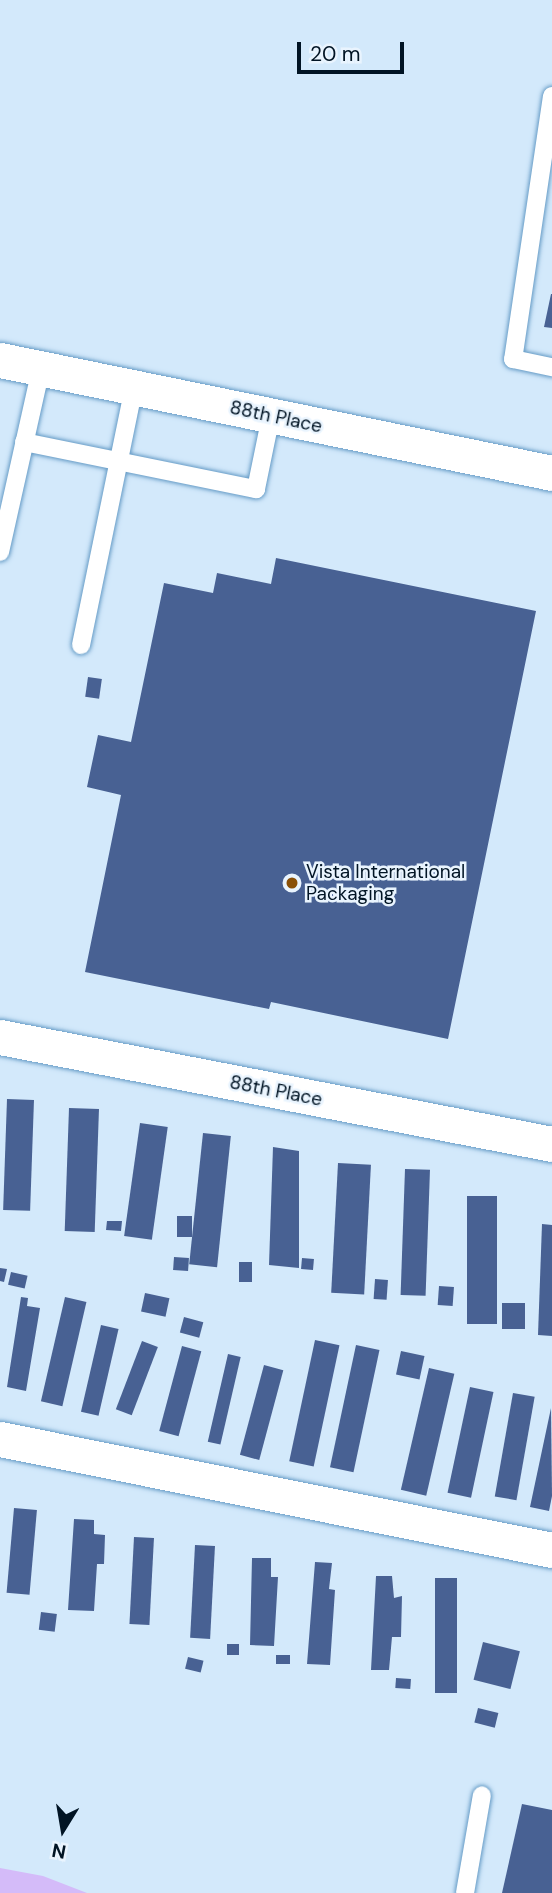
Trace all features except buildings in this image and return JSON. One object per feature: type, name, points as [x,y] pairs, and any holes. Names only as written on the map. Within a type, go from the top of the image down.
[{"type":"street","name":"88th Place","points":[[0,360],[552,473]]},
{"type":"street","name":"88th Place","points":[[0,1037],[552,1144]]},
{"type":"street","points":[[0,1439],[552,1550]]},
{"type":"lane","points":[[552,96],[513,359],[552,368]]},
{"type":"lane","points":[[0,552],[41,369]]},
{"type":"lane","points":[[81,645],[134,387]]},
{"type":"lane","points":[[24,442],[256,489],[271,416]]},
{"type":"lane","points":[[465,1893],[482,1796]]},
{"type":"shaded area","points":[[0,1868],[43,1876],[87,1893],[0,1893]]},
{"type":"place","name":"Vista International Packaging","points":[[292,883]]}]
